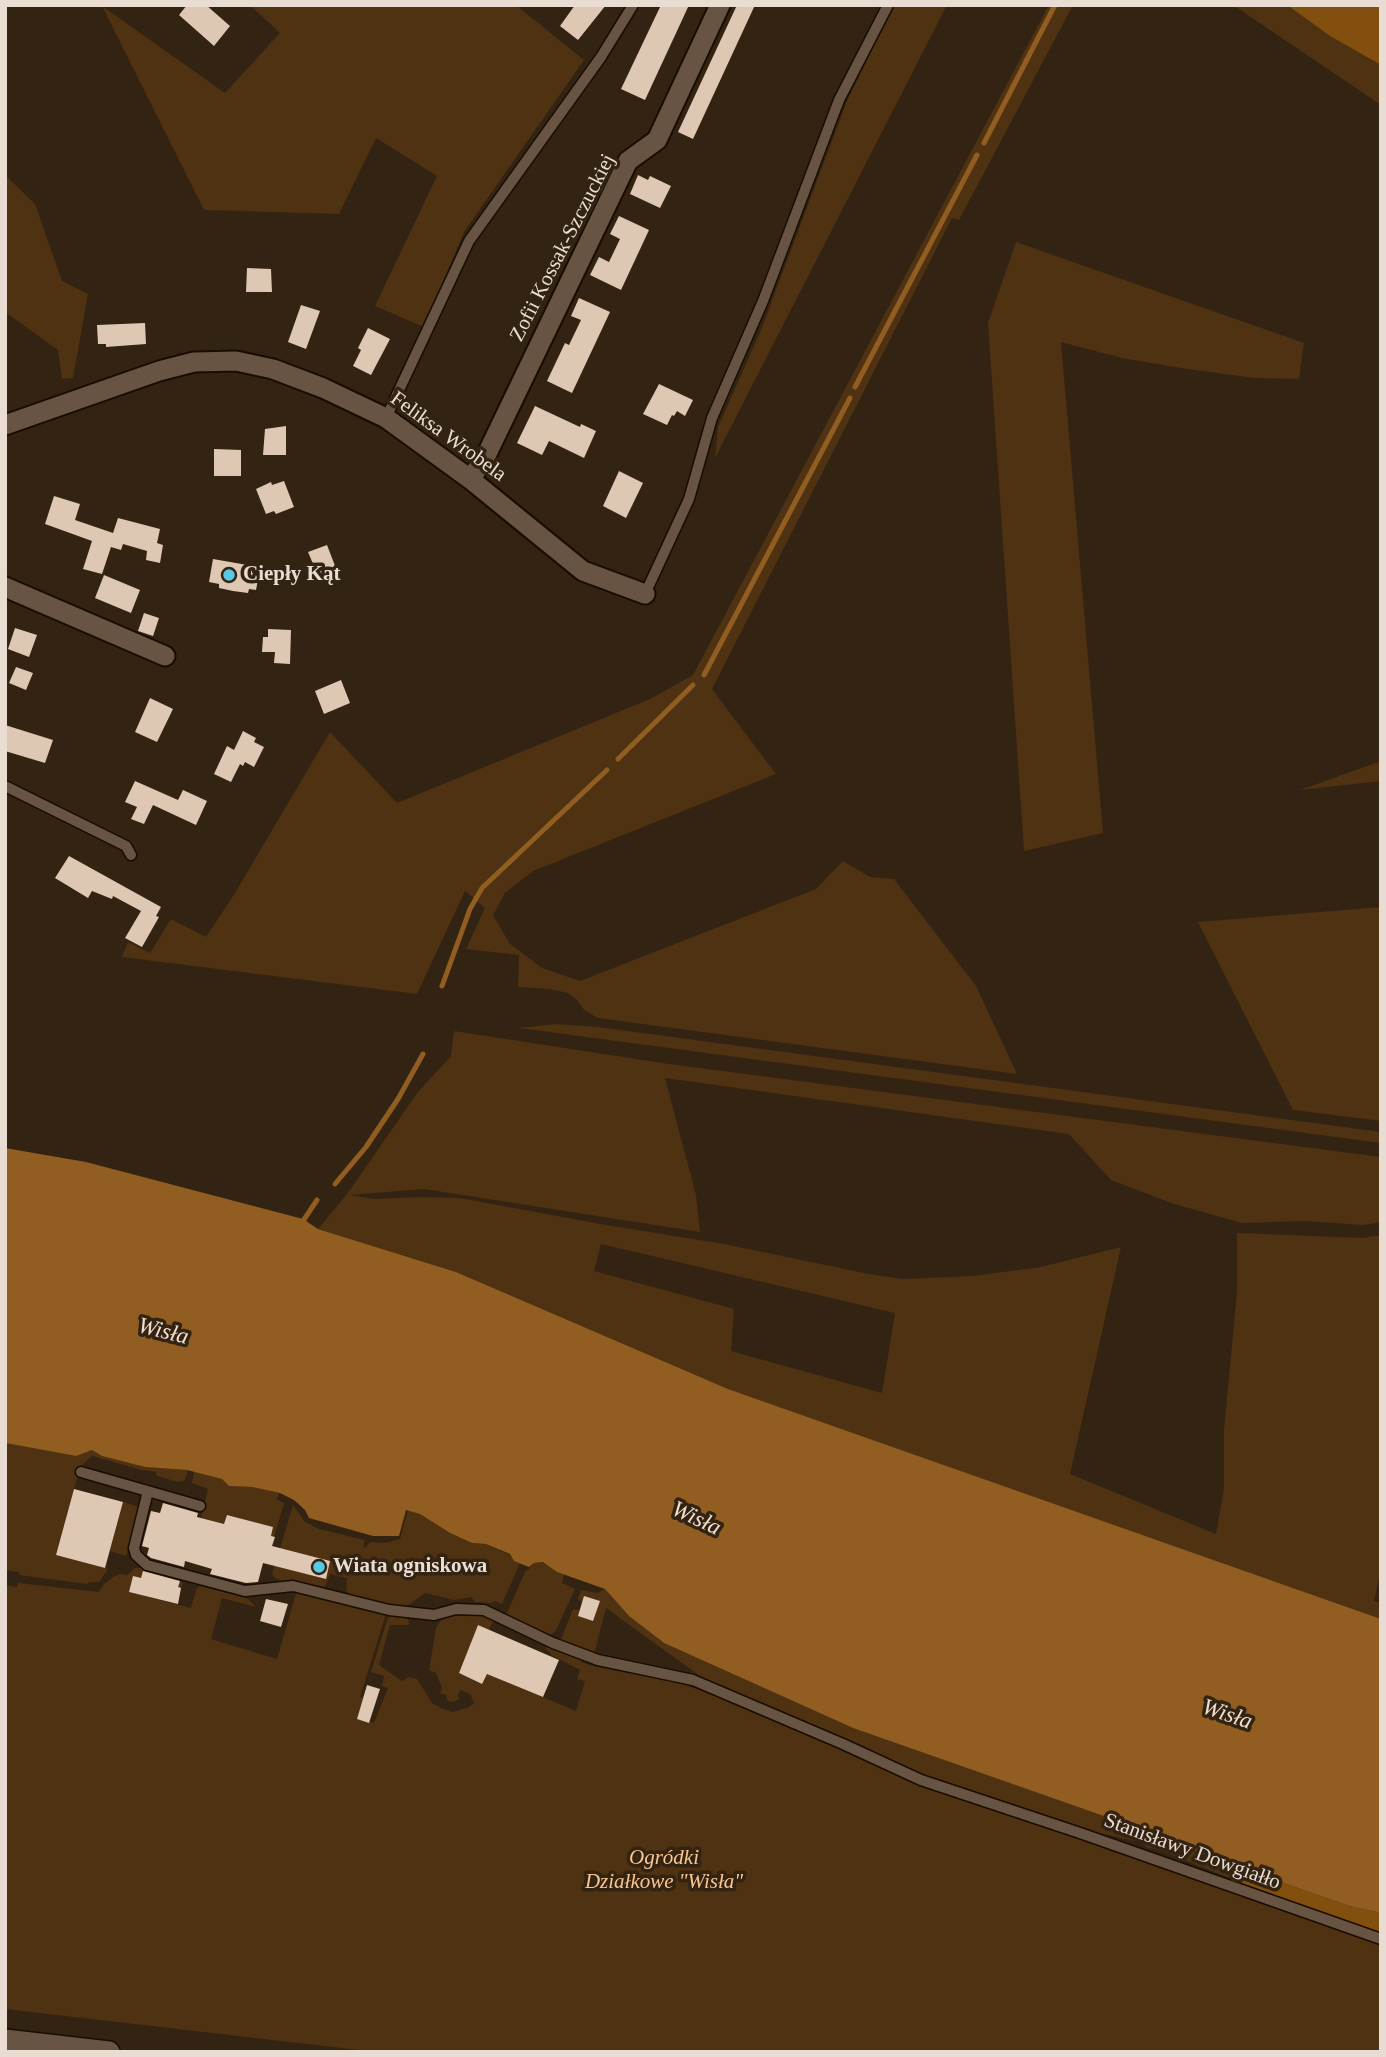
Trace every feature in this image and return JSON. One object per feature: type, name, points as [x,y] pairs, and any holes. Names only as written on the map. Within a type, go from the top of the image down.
[{"type":"street","name":"Zofii Kossak-Szczuckiej","points":[[470,479],[484,460],[628,161],[657,140],[720,5]]},
{"type":"street","name":"Feliksa Wrobela","points":[[5,425],[159,371],[207,360],[236,361],[273,369],[323,388],[386,418],[470,479],[583,570],[645,594]]},
{"type":"street","points":[[5,587],[165,656]]},
{"type":"street","points":[[5,2040],[109,2052]]},
{"type":"lane","points":[[386,418],[469,241],[601,57],[634,5]]},
{"type":"lane","points":[[645,594],[689,499],[712,418],[763,301],[839,100],[888,5]]},
{"type":"lane","points":[[5,786],[126,846],[131,855]]},
{"type":"lane","points":[[81,1472],[200,1506]]},
{"type":"lane","name":"Stanisławy Dowgiałło","points":[[148,1491],[134,1548],[136,1555],[147,1565],[245,1591],[296,1587],[389,1611],[434,1615],[456,1609],[484,1610],[553,1643],[598,1660],[692,1680],[921,1780],[1381,1939]]},
{"type":"green space","points":[[250,5],[516,5],[584,60],[464,232],[424,327],[375,306],[437,176],[376,138],[339,214],[204,210],[102,6],[225,93],[280,33]]},
{"type":"green space","points":[[894,5],[947,5],[715,458],[718,427],[761,330],[847,101]]},
{"type":"green space","points":[[1049,5],[1073,5],[959,220],[952,218],[712,689],[776,774],[533,871],[505,893],[493,915],[510,944],[542,968],[580,981],[816,889],[843,861],[870,877],[894,879],[976,986],[1017,1074],[598,1018],[584,1010],[568,993],[518,987],[519,955],[466,949],[485,908],[465,891],[417,994],[122,957],[128,942],[150,953],[171,919],[206,937],[330,732],[397,803],[650,699],[693,675]]},
{"type":"green space","points":[[1233,5],[1287,5],[1330,36],[1381,65],[1381,105]]},
{"type":"green space","points":[[5,175],[35,204],[62,281],[88,294],[73,378],[62,379],[58,350],[5,312]]},
{"type":"green space","points":[[1016,242],[1304,343],[1299,379],[1255,378],[1187,369],[1122,358],[1061,342],[1103,833],[1024,851],[988,323]]},
{"type":"green space","points":[[1381,761],[1381,781],[1300,790]]},
{"type":"green space","points":[[1381,907],[1381,1121],[1293,1110],[1198,922]]},
{"type":"green space","points":[[556,1024],[598,1027],[1381,1132],[1381,1143],[519,1028]]},
{"type":"green space","points":[[454,1031],[669,1064],[1381,1157],[1381,1222],[1363,1225],[1305,1221],[1242,1223],[1174,1204],[1111,1180],[1069,1134],[665,1078],[696,1195],[700,1232],[424,1189],[350,1195],[374,1199],[460,1198],[724,1244],[903,1279],[973,1276],[1041,1267],[1121,1247],[1070,1474],[1216,1534],[1224,1488],[1224,1430],[1237,1292],[1237,1233],[1363,1238],[1381,1235],[1381,1570],[1374,1601],[1381,1603],[1381,1619],[728,1389],[456,1272],[318,1229],[347,1194],[418,1092],[451,1056]],"holes":[[[601,1244],[895,1313],[882,1393],[731,1351],[734,1309],[594,1271]]]},
{"type":"green space","points":[[5,1443],[76,1456],[92,1449],[102,1456],[145,1467],[188,1470],[185,1480],[178,1482],[157,1476],[156,1472],[92,1456],[80,1467],[56,1555],[108,1569],[99,1582],[87,1584],[19,1575],[19,1572],[5,1570]]},
{"type":"green space","points":[[194,1471],[222,1479],[229,1486],[252,1487],[280,1493],[276,1499],[284,1503],[274,1537],[271,1536],[273,1527],[228,1515],[224,1524],[201,1518],[208,1489],[192,1483]]},
{"type":"green space","points":[[123,1502],[139,1507],[126,1556],[110,1551]]},
{"type":"green space","points":[[293,1505],[305,1522],[319,1529],[365,1540],[365,1548],[370,1542],[385,1543],[400,1539],[408,1510],[472,1543],[486,1544],[510,1555],[514,1561],[520,1563],[502,1604],[495,1601],[475,1602],[471,1597],[454,1600],[425,1593],[403,1609],[350,1595],[346,1590],[347,1578],[330,1574],[325,1587],[293,1581],[283,1582],[272,1574]]},
{"type":"green space","points":[[543,1562],[564,1574],[562,1583],[575,1589],[556,1630],[549,1637],[506,1615],[526,1570],[534,1563]]},
{"type":"green space","name":"Ogródki Działkowe \"Wisła\"","points":[[135,1568],[143,1568],[183,1583],[181,1588],[133,1577],[129,1592],[191,1608],[196,1590],[200,1586],[247,1598],[256,1607],[222,1598],[211,1639],[277,1659],[297,1590],[386,1614],[360,1697],[363,1698],[357,1719],[374,1723],[388,1688],[382,1686],[384,1676],[371,1672],[389,1614],[404,1616],[409,1625],[390,1625],[379,1665],[402,1681],[409,1677],[417,1679],[432,1703],[441,1708],[453,1712],[474,1703],[470,1694],[461,1690],[459,1699],[448,1701],[446,1695],[440,1693],[442,1688],[436,1673],[429,1670],[436,1628],[441,1620],[455,1614],[476,1612],[494,1619],[489,1630],[478,1625],[459,1673],[481,1684],[491,1665],[507,1682],[576,1711],[585,1681],[577,1679],[580,1670],[553,1656],[545,1648],[547,1645],[596,1667],[674,1682],[714,1694],[917,1784],[1381,1943],[1381,2052],[376,2052],[5,2009],[5,1585],[17,1587],[18,1583],[99,1592],[113,1577],[127,1575]]},
{"type":"green space","points":[[605,1589],[629,1616],[664,1643],[853,1728],[1115,1820],[1238,1867],[1242,1883],[1148,1848],[1139,1842],[1095,1832],[930,1778],[704,1679],[606,1608],[594,1654],[560,1642],[573,1609],[580,1610],[582,1602],[578,1599],[581,1590],[597,1593]]},
{"type":"shaded area","points":[[1287,5],[1381,5],[1381,65],[1330,36]]},
{"type":"shaded area","points":[[1238,1867],[1349,1906],[1381,1913],[1381,1935],[1242,1883]]},
{"type":"water","name":"Wisła","points":[[5,1148],[86,1162],[303,1219],[318,1229],[456,1272],[728,1389],[1381,1619],[1381,1913],[1349,1906],[853,1728],[664,1643],[629,1616],[605,1589],[557,1572],[543,1562],[529,1567],[514,1561],[510,1554],[486,1544],[472,1543],[420,1514],[406,1510],[399,1536],[373,1536],[309,1518],[294,1500],[280,1493],[252,1487],[229,1486],[222,1479],[187,1470],[145,1467],[102,1456],[92,1450],[76,1456],[5,1443]]},
{"type":"building","points":[[187,5],[206,5],[230,26],[214,46],[179,15]]},
{"type":"building","points":[[575,5],[606,5],[578,40],[560,26]]},
{"type":"building","points":[[661,5],[689,5],[645,100],[621,89]]},
{"type":"building","points":[[737,5],[755,5],[693,139],[678,132]]},
{"type":"building","points":[[638,175],[648,180],[650,176],[671,186],[660,208],[630,194]]},
{"type":"building","points":[[619,216],[649,230],[621,290],[590,275],[599,257],[609,262],[620,239],[610,234]]},
{"type":"building","points":[[247,268],[271,269],[272,292],[246,292]]},
{"type":"building","points":[[579,298],[610,312],[572,393],[547,381],[565,343],[569,345],[581,320],[571,316]]},
{"type":"building","points":[[301,305],[320,311],[306,349],[288,342]]},
{"type":"building","points":[[145,323],[146,344],[106,347],[106,344],[98,344],[97,325]]},
{"type":"building","points":[[368,328],[390,339],[371,375],[353,366]]},
{"type":"building","points":[[659,384],[693,400],[685,416],[677,411],[667,425],[643,414]]},
{"type":"building","points":[[535,406],[580,427],[581,424],[596,431],[584,458],[549,441],[542,455],[517,443]]},
{"type":"building","points":[[286,426],[286,455],[263,455],[265,429]]},
{"type":"building","points":[[214,449],[241,450],[241,476],[214,476]]},
{"type":"building","points":[[619,471],[643,483],[626,518],[603,506]]},
{"type":"building","points":[[284,481],[294,507],[276,514],[274,511],[266,514],[256,489],[271,482],[272,485]]},
{"type":"building","points":[[54,496],[80,504],[75,520],[113,533],[118,518],[160,529],[157,543],[163,545],[160,563],[146,560],[147,551],[123,544],[121,550],[111,547],[102,574],[83,569],[92,541],[45,524]]},
{"type":"building","points":[[327,545],[337,571],[319,578],[308,552]]},
{"type":"building","points":[[213,559],[253,566],[252,573],[259,574],[256,590],[249,589],[248,593],[233,591],[219,588],[219,584],[209,582]]},
{"type":"building","points":[[104,575],[140,590],[131,613],[95,598]]},
{"type":"building","points":[[144,613],[159,618],[153,636],[138,631]]},
{"type":"building","points":[[15,628],[37,635],[29,657],[8,649]]},
{"type":"building","points":[[268,629],[291,630],[290,664],[274,663],[275,652],[262,652],[263,637],[268,637]]},
{"type":"building","points":[[16,667],[33,673],[26,690],[9,683]]},
{"type":"building","points":[[341,680],[350,703],[324,714],[315,691]]},
{"type":"building","points":[[150,698],[173,709],[157,742],[135,732]]},
{"type":"building","points":[[5,725],[53,740],[45,763],[5,751]]},
{"type":"building","points":[[243,731],[256,738],[254,742],[264,747],[254,767],[245,762],[243,766],[240,764],[231,782],[214,774],[227,746],[234,750]]},
{"type":"building","points":[[135,781],[178,800],[183,790],[207,801],[196,825],[153,805],[144,824],[131,819],[137,807],[125,802]]},
{"type":"building","points":[[69,856],[161,907],[156,916],[159,917],[142,947],[125,938],[141,911],[113,896],[112,899],[92,891],[88,898],[55,878]]},
{"type":"building","points":[[74,1489],[123,1502],[105,1568],[56,1555]]},
{"type":"building","points":[[163,1503],[198,1513],[197,1517],[224,1524],[227,1515],[273,1527],[271,1536],[275,1537],[272,1546],[330,1561],[326,1579],[263,1563],[258,1582],[246,1583],[210,1574],[212,1569],[185,1561],[184,1567],[151,1558],[147,1555],[149,1548],[142,1546],[151,1511],[160,1513]]},
{"type":"building","points":[[143,1571],[180,1581],[178,1604],[129,1592],[133,1576],[141,1578]]},
{"type":"building","points":[[584,1596],[600,1601],[593,1621],[578,1616]]},
{"type":"building","points":[[266,1599],[288,1604],[281,1627],[260,1621]]},
{"type":"building","points":[[478,1625],[559,1660],[543,1697],[487,1674],[482,1684],[459,1673]]},
{"type":"building","points":[[367,1685],[380,1689],[369,1723],[357,1719]]},
{"type":"waterway","points":[[984,143],[1055,5]]},
{"type":"waterway","points":[[855,387],[977,155]]},
{"type":"waterway","points":[[704,675],[850,398]]},
{"type":"waterway","points":[[618,759],[693,685]]},
{"type":"waterway","points":[[442,986],[470,909],[482,888],[607,770]]},
{"type":"waterway","points":[[335,1184],[366,1147],[398,1099],[423,1054]]},
{"type":"waterway","points":[[301,1224],[317,1200]]},
{"type":"place","name":"Ciepły Kąt","points":[[229,575]]},
{"type":"place","name":"Wiata ogniskowa","points":[[319,1567]]}]
